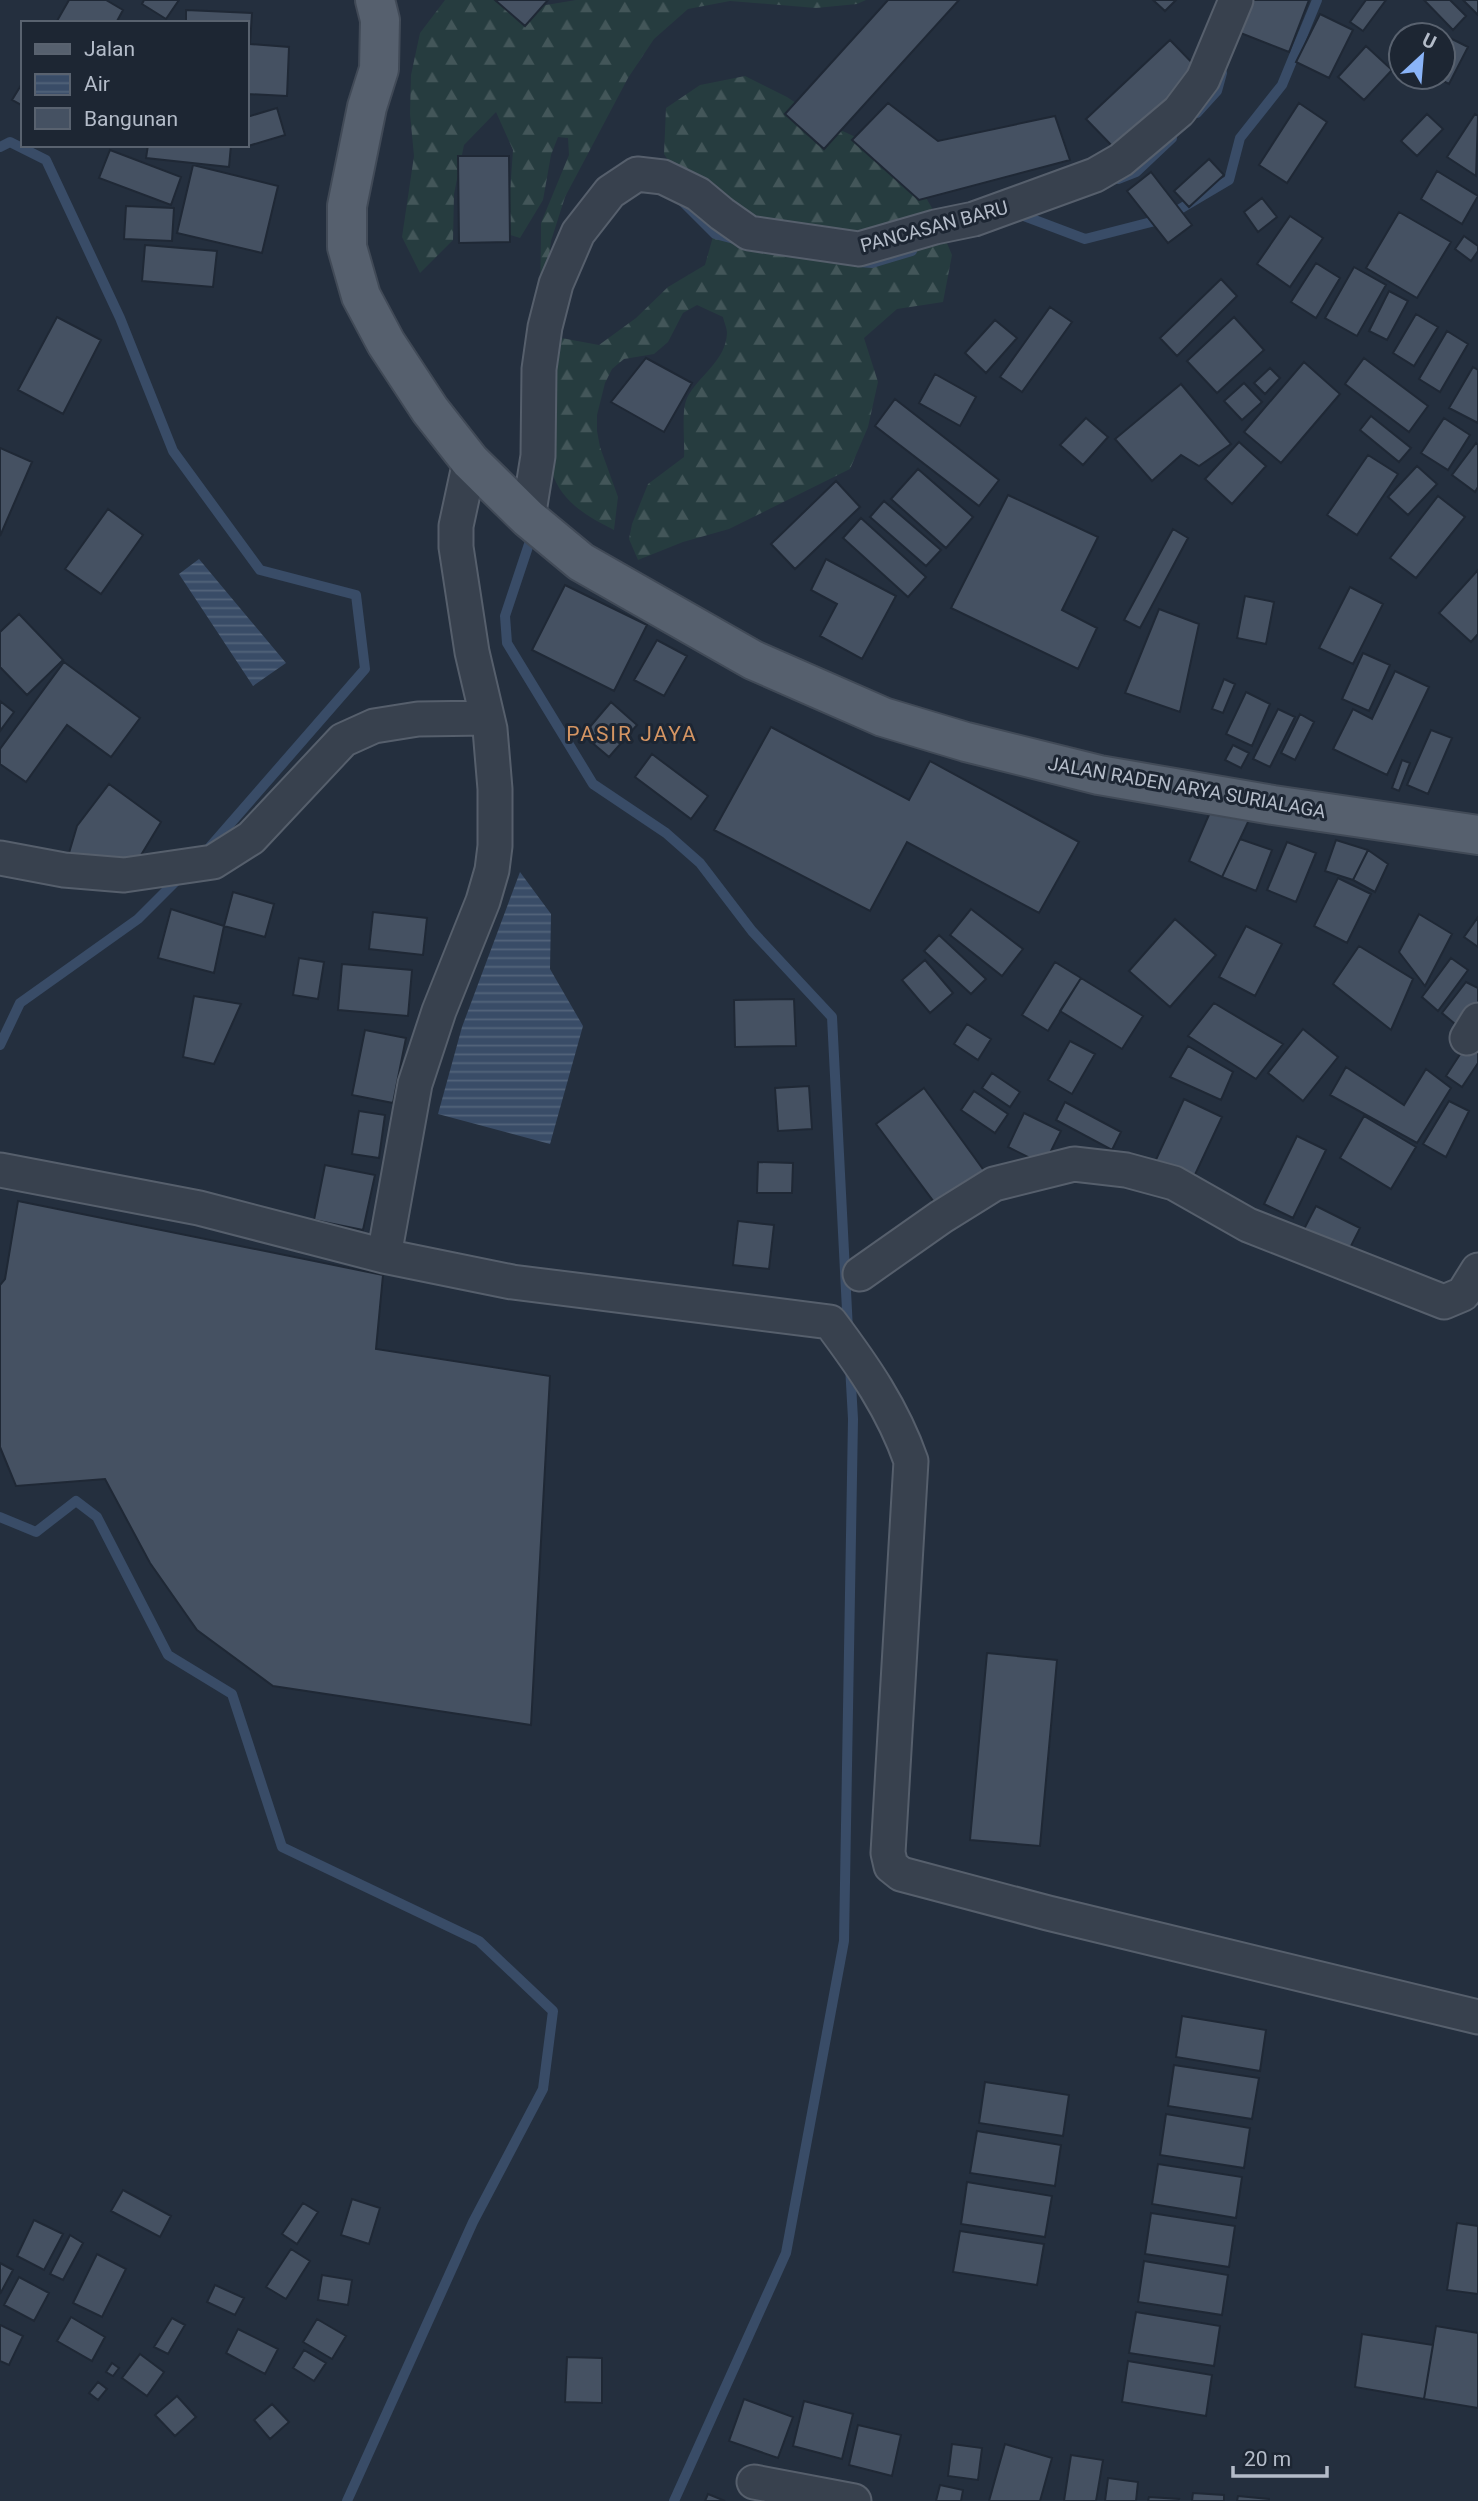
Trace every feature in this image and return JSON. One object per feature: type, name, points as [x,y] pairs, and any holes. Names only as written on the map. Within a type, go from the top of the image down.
[{"type":"main road","name":"JALAN RADEN ARYA SURIALAGA","points":[[374,0],[380,20],[379,69],[368,107],[348,206],[347,247],[361,296],[386,343],[430,410],[470,461],[554,541],[753,660],[883,717],[966,742],[1099,775],[1273,805],[1478,835]]},
{"type":"street","name":"PANCASAN BARU","points":[[554,541],[538,456],[539,369],[556,284],[578,233],[610,192],[637,174],[663,177],[698,194],[749,233],[859,249],[935,227],[974,219],[1095,175],[1121,160],[1179,111],[1203,79],[1236,0]]},
{"type":"street","points":[[384,1256],[415,1084],[439,1011],[483,901],[492,870],[495,846],[495,789],[487,718],[472,652],[456,547],[456,526],[470,461]]},
{"type":"street","points":[[0,858],[64,870],[124,875],[213,862],[251,838],[343,740],[374,726],[396,722],[487,718]]},
{"type":"street","points":[[860,1274],[941,1217],[995,1184],[1074,1164],[1126,1170],[1174,1183],[1248,1225],[1444,1302],[1463,1294],[1478,1270]]},
{"type":"street","points":[[3,1170],[199,1208],[384,1256],[512,1282],[830,1322],[884,1398],[902,1433],[911,1461],[888,1853],[891,1866],[901,1874],[1048,1913],[1478,2017]]},
{"type":"street","points":[[754,2482],[834,2499]]},
{"type":"green space","points":[[445,0],[512,0],[528,8],[576,0],[866,0],[857,4],[816,8],[730,1],[688,9],[654,39],[628,78],[565,197],[551,241],[545,288],[556,337],[599,345],[636,318],[668,287],[705,265],[716,226],[664,154],[666,108],[700,85],[745,76],[787,97],[826,123],[870,144],[908,167],[932,208],[952,255],[943,302],[897,309],[864,338],[878,382],[868,427],[850,469],[729,529],[683,542],[638,560],[629,539],[648,484],[684,457],[687,398],[717,360],[725,343],[727,331],[723,317],[697,305],[683,313],[668,342],[654,354],[624,359],[612,369],[605,383],[597,415],[597,431],[618,497],[614,530],[585,514],[562,492],[552,472],[540,298],[541,223],[569,155],[568,138],[558,137],[551,155],[543,200],[520,238],[507,234],[513,150],[496,112],[464,145],[454,194],[453,240],[420,273],[402,237],[414,156],[410,114],[411,75],[420,33]]},
{"type":"water","points":[[199,559],[286,663],[253,686],[179,574]]},
{"type":"water","points":[[520,872],[551,914],[550,969],[583,1026],[550,1144],[438,1114],[462,1027]]},
{"type":"building","points":[[69,0],[106,0],[123,10],[117,21],[57,21]]},
{"type":"building","points":[[144,0],[179,0],[166,19],[142,4]]},
{"type":"building","points":[[495,0],[548,0],[525,26]]},
{"type":"building","points":[[888,0],[959,0],[824,149],[785,114]]},
{"type":"building","points":[[1153,0],[1176,0],[1165,11]]},
{"type":"building","points":[[1251,0],[1309,0],[1289,52],[1238,32]]},
{"type":"building","points":[[1366,0],[1386,0],[1363,31],[1350,22]]},
{"type":"building","points":[[1424,0],[1450,0],[1466,16],[1457,26],[1457,21],[1444,21]]},
{"type":"building","points":[[1463,0],[1478,0],[1478,15]]},
{"type":"building","points":[[186,10],[252,13],[250,44],[289,47],[287,96],[248,94],[248,21],[186,21]]},
{"type":"building","points":[[1320,14],[1353,30],[1329,78],[1296,62]]},
{"type":"building","points":[[1170,40],[1202,73],[1118,152],[1086,119]]},
{"type":"building","points":[[1457,42],[1468,47],[1457,68]]},
{"type":"building","points":[[1366,46],[1387,65],[1387,75],[1364,100],[1338,77]]},
{"type":"building","points":[[21,85],[21,105],[12,100]]},
{"type":"building","points":[[888,103],[938,141],[1055,116],[1070,160],[919,200],[852,140]]},
{"type":"building","points":[[1299,103],[1327,122],[1287,183],[1259,165]]},
{"type":"building","points":[[277,108],[285,135],[248,146],[248,117]]},
{"type":"building","points":[[1427,114],[1443,129],[1417,156],[1401,141]]},
{"type":"building","points":[[1475,114],[1478,116],[1476,176],[1447,157]]},
{"type":"building","points":[[148,147],[231,147],[229,167],[146,158]]},
{"type":"building","points":[[110,150],[181,177],[171,205],[99,178]]},
{"type":"building","points":[[458,156],[509,156],[510,242],[459,243]]},
{"type":"building","points":[[1209,159],[1224,175],[1189,207],[1174,191]]},
{"type":"building","points":[[193,165],[278,186],[262,253],[177,233]]},
{"type":"building","points":[[1437,171],[1478,196],[1462,224],[1421,199]]},
{"type":"building","points":[[1151,172],[1192,225],[1168,243],[1127,191]]},
{"type":"building","points":[[1262,198],[1277,217],[1258,232],[1244,212]]},
{"type":"building","points":[[126,206],[174,208],[172,241],[124,239]]},
{"type":"building","points":[[1399,212],[1451,242],[1417,298],[1366,268]]},
{"type":"building","points":[[1290,216],[1323,238],[1290,287],[1257,264]]},
{"type":"building","points":[[1464,236],[1478,246],[1478,251],[1471,261],[1455,249]]},
{"type":"building","points":[[145,245],[217,251],[213,287],[142,281]]},
{"type":"building","points":[[1316,263],[1340,278],[1316,318],[1291,302]]},
{"type":"building","points":[[1354,267],[1386,285],[1357,336],[1325,318]]},
{"type":"building","points":[[1221,279],[1237,296],[1177,356],[1160,338]]},
{"type":"building","points":[[1389,291],[1408,301],[1387,340],[1369,331]]},
{"type":"building","points":[[1050,307],[1072,322],[1022,392],[1000,377]]},
{"type":"building","points":[[1416,314],[1438,327],[1414,366],[1393,353]]},
{"type":"building","points":[[57,317],[101,340],[63,414],[18,390]]},
{"type":"building","points":[[1234,317],[1264,350],[1217,393],[1187,361]]},
{"type":"building","points":[[995,320],[1017,338],[986,373],[965,353]]},
{"type":"building","points":[[1447,331],[1468,344],[1440,392],[1419,379]]},
{"type":"building","points":[[646,358],[692,383],[664,432],[611,402]]},
{"type":"building","points":[[1364,358],[1428,406],[1409,432],[1345,384]]},
{"type":"building","points":[[1304,362],[1340,394],[1281,463],[1244,432]]},
{"type":"building","points":[[1473,367],[1478,370],[1478,423],[1449,408]]},
{"type":"building","points":[[1270,368],[1280,378],[1265,394],[1254,383]]},
{"type":"building","points":[[935,374],[976,397],[960,426],[919,403]]},
{"type":"building","points":[[1244,383],[1262,402],[1242,420],[1224,401]]},
{"type":"building","points":[[1181,384],[1231,444],[1199,466],[1181,455],[1152,481],[1115,439]]},
{"type":"building","points":[[895,399],[999,480],[979,506],[875,426]]},
{"type":"building","points":[[1371,416],[1411,448],[1399,462],[1360,430]]},
{"type":"building","points":[[1086,418],[1108,437],[1083,465],[1060,445]]},
{"type":"building","points":[[1444,418],[1470,435],[1448,470],[1421,453]]},
{"type":"building","points":[[1239,442],[1266,466],[1232,504],[1205,479]]},
{"type":"building","points":[[1476,443],[1478,487],[1475,492],[1452,475]]},
{"type":"building","points":[[0,448],[32,462],[0,536]]},
{"type":"building","points":[[1368,455],[1398,474],[1357,535],[1327,515]]},
{"type":"building","points":[[1417,466],[1437,484],[1408,515],[1388,497]]},
{"type":"building","points":[[918,469],[973,517],[946,548],[891,499]]},
{"type":"building","points":[[836,481],[860,507],[795,569],[771,544]]},
{"type":"building","points":[[1008,495],[1098,537],[1062,610],[1097,628],[1078,669],[951,608]]},
{"type":"building","points":[[1438,496],[1465,517],[1416,578],[1390,558]]},
{"type":"building","points":[[884,501],[941,550],[926,566],[870,517]]},
{"type":"building","points":[[108,509],[143,535],[101,594],[65,569]]},
{"type":"building","points":[[861,518],[926,577],[908,597],[843,538]]},
{"type":"building","points":[[1173,529],[1188,538],[1140,628],[1124,620]]},
{"type":"building","points":[[826,559],[896,596],[862,659],[820,636],[837,604],[811,590]]},
{"type":"building","points":[[1478,570],[1478,634],[1471,642],[1439,613]]},
{"type":"building","points":[[565,585],[647,625],[614,691],[532,650]]},
{"type":"building","points":[[1350,587],[1383,604],[1353,664],[1319,648]]},
{"type":"building","points":[[1245,596],[1274,602],[1266,644],[1237,638]]},
{"type":"building","points":[[1159,609],[1199,624],[1180,712],[1125,693]]},
{"type":"building","points":[[19,614],[63,660],[27,695],[0,667],[0,632]]},
{"type":"building","points":[[657,640],[687,656],[664,696],[634,680]]},
{"type":"building","points":[[1363,653],[1390,665],[1369,711],[1342,699]]},
{"type":"building","points":[[64,662],[140,718],[111,757],[67,725],[26,782],[0,764],[0,749]]},
{"type":"building","points":[[1395,671],[1429,687],[1387,775],[1333,749],[1353,709],[1372,719]]},
{"type":"building","points":[[1224,679],[1235,684],[1223,713],[1212,709]]},
{"type":"building","points":[[1246,692],[1270,704],[1252,746],[1226,734]]},
{"type":"building","points":[[0,701],[14,712],[0,731]]},
{"type":"building","points":[[611,702],[637,725],[609,757],[583,735]]},
{"type":"building","points":[[1278,709],[1295,717],[1270,767],[1253,759]]},
{"type":"building","points":[[1300,714],[1314,722],[1295,760],[1281,753]]},
{"type":"building","points":[[771,727],[909,800],[930,761],[1079,842],[1039,913],[907,842],[870,911],[714,830]]},
{"type":"building","points":[[1431,730],[1452,738],[1428,794],[1407,785]]},
{"type":"building","points":[[1233,745],[1249,753],[1241,768],[1225,760]]},
{"type":"building","points":[[652,754],[708,796],[691,819],[635,777]]},
{"type":"building","points":[[1402,760],[1410,763],[1399,791],[1392,788]]},
{"type":"building","points":[[109,784],[161,822],[132,870],[69,853],[77,826]]},
{"type":"building","points":[[1211,810],[1249,820],[1222,877],[1189,861]]},
{"type":"building","points":[[1240,839],[1272,850],[1256,891],[1222,877]]},
{"type":"building","points":[[1336,840],[1368,850],[1353,880],[1325,871]]},
{"type":"building","points":[[1287,842],[1316,853],[1296,902],[1267,890]]},
{"type":"building","points":[[1368,850],[1388,864],[1375,892],[1353,880]]},
{"type":"building","points":[[1338,878],[1371,894],[1347,943],[1314,926]]},
{"type":"building","points":[[233,892],[274,904],[265,937],[224,926]]},
{"type":"building","points":[[171,909],[224,926],[214,973],[158,958]]},
{"type":"building","points":[[971,909],[1023,949],[1002,976],[950,935]]},
{"type":"building","points":[[373,912],[427,918],[423,955],[369,949]]},
{"type":"building","points":[[1419,914],[1452,934],[1425,986],[1399,952]]},
{"type":"building","points":[[1478,917],[1478,947],[1464,937]]},
{"type":"building","points":[[1175,919],[1216,955],[1170,1007],[1129,971]]},
{"type":"building","points":[[1246,926],[1282,944],[1255,996],[1219,977]]},
{"type":"building","points":[[939,935],[986,979],[971,994],[924,951]]},
{"type":"building","points":[[1359,946],[1413,979],[1391,1030],[1333,984]]},
{"type":"building","points":[[299,958],[324,962],[318,999],[293,995]]},
{"type":"building","points":[[1451,958],[1468,970],[1438,1011],[1422,997]]},
{"type":"building","points":[[925,960],[953,993],[930,1013],[902,980]]},
{"type":"building","points":[[1055,962],[1081,978],[1048,1031],[1022,1015]]},
{"type":"building","points":[[342,964],[412,970],[408,1016],[338,1010]]},
{"type":"building","points":[[1081,978],[1143,1016],[1122,1049],[1060,1011]]},
{"type":"building","points":[[1466,982],[1478,988],[1478,1008],[1461,1029],[1442,1013]]},
{"type":"building","points":[[194,996],[241,1004],[214,1064],[183,1057]]},
{"type":"building","points":[[794,999],[796,1046],[735,1047],[734,1000]]},
{"type":"building","points":[[1214,1003],[1283,1044],[1256,1079],[1188,1036]]},
{"type":"building","points":[[967,1024],[991,1039],[978,1060],[954,1044]]},
{"type":"building","points":[[1303,1029],[1338,1057],[1303,1101],[1268,1073]]},
{"type":"building","points":[[365,1030],[406,1038],[393,1103],[352,1095]]},
{"type":"building","points":[[1070,1041],[1095,1054],[1072,1094],[1048,1080]]},
{"type":"building","points":[[1468,1042],[1478,1049],[1478,1063],[1462,1087],[1446,1076]]},
{"type":"building","points":[[1188,1046],[1233,1072],[1221,1100],[1170,1077]]},
{"type":"building","points":[[1346,1067],[1404,1105],[1426,1069],[1451,1088],[1417,1143],[1330,1095]]},
{"type":"building","points":[[992,1073],[1020,1092],[1010,1107],[982,1088]]},
{"type":"building","points":[[809,1086],[812,1129],[778,1131],[775,1088]]},
{"type":"building","points":[[924,1088],[985,1172],[937,1206],[876,1124]]},
{"type":"building","points":[[974,1091],[1008,1114],[995,1133],[961,1110]]},
{"type":"building","points":[[1184,1099],[1222,1117],[1192,1181],[1154,1164]]},
{"type":"building","points":[[1449,1101],[1469,1111],[1446,1157],[1423,1144]]},
{"type":"building","points":[[1065,1102],[1121,1132],[1112,1150],[1056,1120]]},
{"type":"building","points":[[359,1111],[385,1115],[379,1158],[352,1154]]},
{"type":"building","points":[[1024,1113],[1061,1131],[1044,1165],[1008,1147]]},
{"type":"building","points":[[1364,1116],[1416,1147],[1391,1189],[1340,1158]]},
{"type":"building","points":[[1297,1136],[1326,1150],[1293,1218],[1264,1204]]},
{"type":"building","points":[[758,1162],[793,1163],[792,1193],[757,1193]]},
{"type":"building","points":[[325,1165],[375,1175],[363,1230],[314,1220]]},
{"type":"building","points":[[18,1201],[383,1275],[376,1349],[550,1376],[531,1725],[273,1686],[197,1630],[150,1563],[105,1479],[16,1486],[0,1447],[0,1285],[5,1279]]},
{"type":"building","points":[[1316,1206],[1360,1228],[1347,1254],[1303,1231]]},
{"type":"building","points":[[738,1221],[774,1225],[769,1269],[733,1265]]},
{"type":"building","points":[[987,1653],[1057,1660],[1040,1846],[970,1840]]},
{"type":"building","points":[[1182,2016],[1266,2030],[1260,2071],[1176,2057]]},
{"type":"building","points":[[1174,2065],[1259,2078],[1252,2119],[1168,2106]]},
{"type":"building","points":[[985,2082],[1069,2095],[1063,2136],[979,2123]]},
{"type":"building","points":[[1166,2114],[1250,2128],[1244,2168],[1160,2155]]},
{"type":"building","points":[[977,2131],[1061,2145],[1055,2186],[970,2173]]},
{"type":"building","points":[[1158,2164],[1242,2177],[1236,2218],[1152,2204]]},
{"type":"building","points":[[967,2182],[1052,2196],[1045,2237],[961,2224]]},
{"type":"building","points":[[123,2190],[171,2216],[160,2237],[111,2211]]},
{"type":"building","points":[[352,2199],[380,2208],[369,2244],[341,2235]]},
{"type":"building","points":[[303,2203],[318,2212],[297,2244],[282,2234]]},
{"type":"building","points":[[1151,2213],[1235,2226],[1229,2267],[1145,2254]]},
{"type":"building","points":[[34,2220],[63,2234],[44,2270],[17,2256]]},
{"type":"building","points":[[1457,2223],[1478,2226],[1478,2294],[1447,2290]]},
{"type":"building","points":[[960,2231],[1044,2244],[1037,2285],[953,2272]]},
{"type":"building","points":[[70,2235],[83,2243],[63,2280],[50,2274]]},
{"type":"building","points":[[291,2249],[310,2261],[286,2299],[266,2287]]},
{"type":"building","points":[[97,2254],[126,2269],[102,2317],[73,2303]]},
{"type":"building","points":[[1144,2261],[1228,2275],[1222,2315],[1138,2302]]},
{"type":"building","points":[[0,2263],[13,2270],[0,2294]]},
{"type":"building","points":[[322,2275],[352,2280],[348,2305],[318,2300]]},
{"type":"building","points":[[19,2277],[49,2293],[34,2321],[4,2305]]},
{"type":"building","points":[[215,2285],[244,2298],[235,2315],[207,2302]]},
{"type":"building","points":[[1136,2312],[1220,2326],[1214,2366],[1129,2353]]},
{"type":"building","points":[[71,2317],[105,2337],[92,2361],[57,2341]]},
{"type":"building","points":[[172,2318],[185,2325],[168,2354],[154,2347]]},
{"type":"building","points":[[317,2319],[346,2336],[332,2359],[303,2342]]},
{"type":"building","points":[[0,2325],[23,2336],[9,2365],[0,2361]]},
{"type":"building","points":[[1436,2326],[1478,2333],[1478,2408],[1424,2399]]},
{"type":"building","points":[[238,2329],[278,2349],[265,2374],[226,2353]]},
{"type":"building","points":[[1362,2334],[1433,2345],[1424,2399],[1355,2387]]},
{"type":"building","points":[[304,2350],[326,2363],[314,2381],[293,2368]]},
{"type":"building","points":[[140,2354],[164,2372],[147,2396],[122,2378]]},
{"type":"building","points":[[567,2357],[602,2358],[602,2403],[565,2402]]},
{"type":"building","points":[[1128,2361],[1212,2375],[1206,2416],[1122,2402]]},
{"type":"building","points":[[112,2363],[119,2368],[113,2376],[106,2372]]},
{"type":"building","points":[[98,2382],[107,2389],[98,2400],[89,2393]]},
{"type":"building","points":[[177,2396],[196,2417],[175,2436],[155,2415]]},
{"type":"building","points":[[744,2399],[793,2417],[778,2458],[729,2441]]},
{"type":"building","points":[[804,2401],[853,2414],[842,2459],[793,2446]]},
{"type":"building","points":[[272,2404],[289,2422],[270,2439],[254,2420]]},
{"type":"building","points":[[858,2425],[901,2435],[892,2476],[849,2465]]},
{"type":"building","points":[[952,2444],[982,2448],[978,2480],[948,2476]]},
{"type":"building","points":[[1005,2444],[1052,2458],[1040,2501],[989,2501]]},
{"type":"building","points":[[1071,2455],[1103,2460],[1096,2501],[1064,2501]]},
{"type":"building","points":[[1108,2478],[1138,2482],[1136,2501],[1105,2501]]},
{"type":"building","points":[[940,2485],[963,2490],[961,2501],[936,2501]]},
{"type":"building","points":[[1193,2493],[1224,2495],[1224,2501],[1192,2501]]},
{"type":"building","points":[[708,2494],[725,2501],[705,2501]]},
{"type":"building","points":[[1238,2496],[1269,2499],[1269,2501],[1237,2501]]},
{"type":"building","points":[[1149,2497],[1179,2499],[1148,2501]]},
{"type":"waterway","points":[[1024,216],[1085,239],[1163,219],[1229,180],[1240,138],[1282,85],[1317,0]]},
{"type":"waterway","points":[[1197,113],[1217,91],[1222,73]]},
{"type":"waterway","points":[[1118,179],[1136,172],[1172,138]]},
{"type":"waterway","points":[[0,147],[10,142],[46,160],[120,318],[173,451],[260,570],[356,595],[365,669],[209,848]]},
{"type":"waterway","points":[[680,199],[715,234],[738,240]]},
{"type":"waterway","points":[[859,262],[872,263],[912,251]]},
{"type":"waterway","points":[[533,532],[505,616],[507,643],[593,784],[666,833],[700,863],[752,931],[832,1017],[848,1330]]},
{"type":"waterway","points":[[0,1045],[20,1003],[138,919],[181,876]]},
{"type":"waterway","points":[[674,2501],[786,2253],[844,1941],[853,1419],[850,1366]]},
{"type":"waterway","points":[[0,1517],[36,1532],[76,1501],[97,1517],[168,1655],[232,1694],[282,1847],[479,1941],[553,2011],[543,2089],[473,2222],[347,2501]]},
{"type":"district","name":"PASIR JAYA","points":[[632,734]]}]
